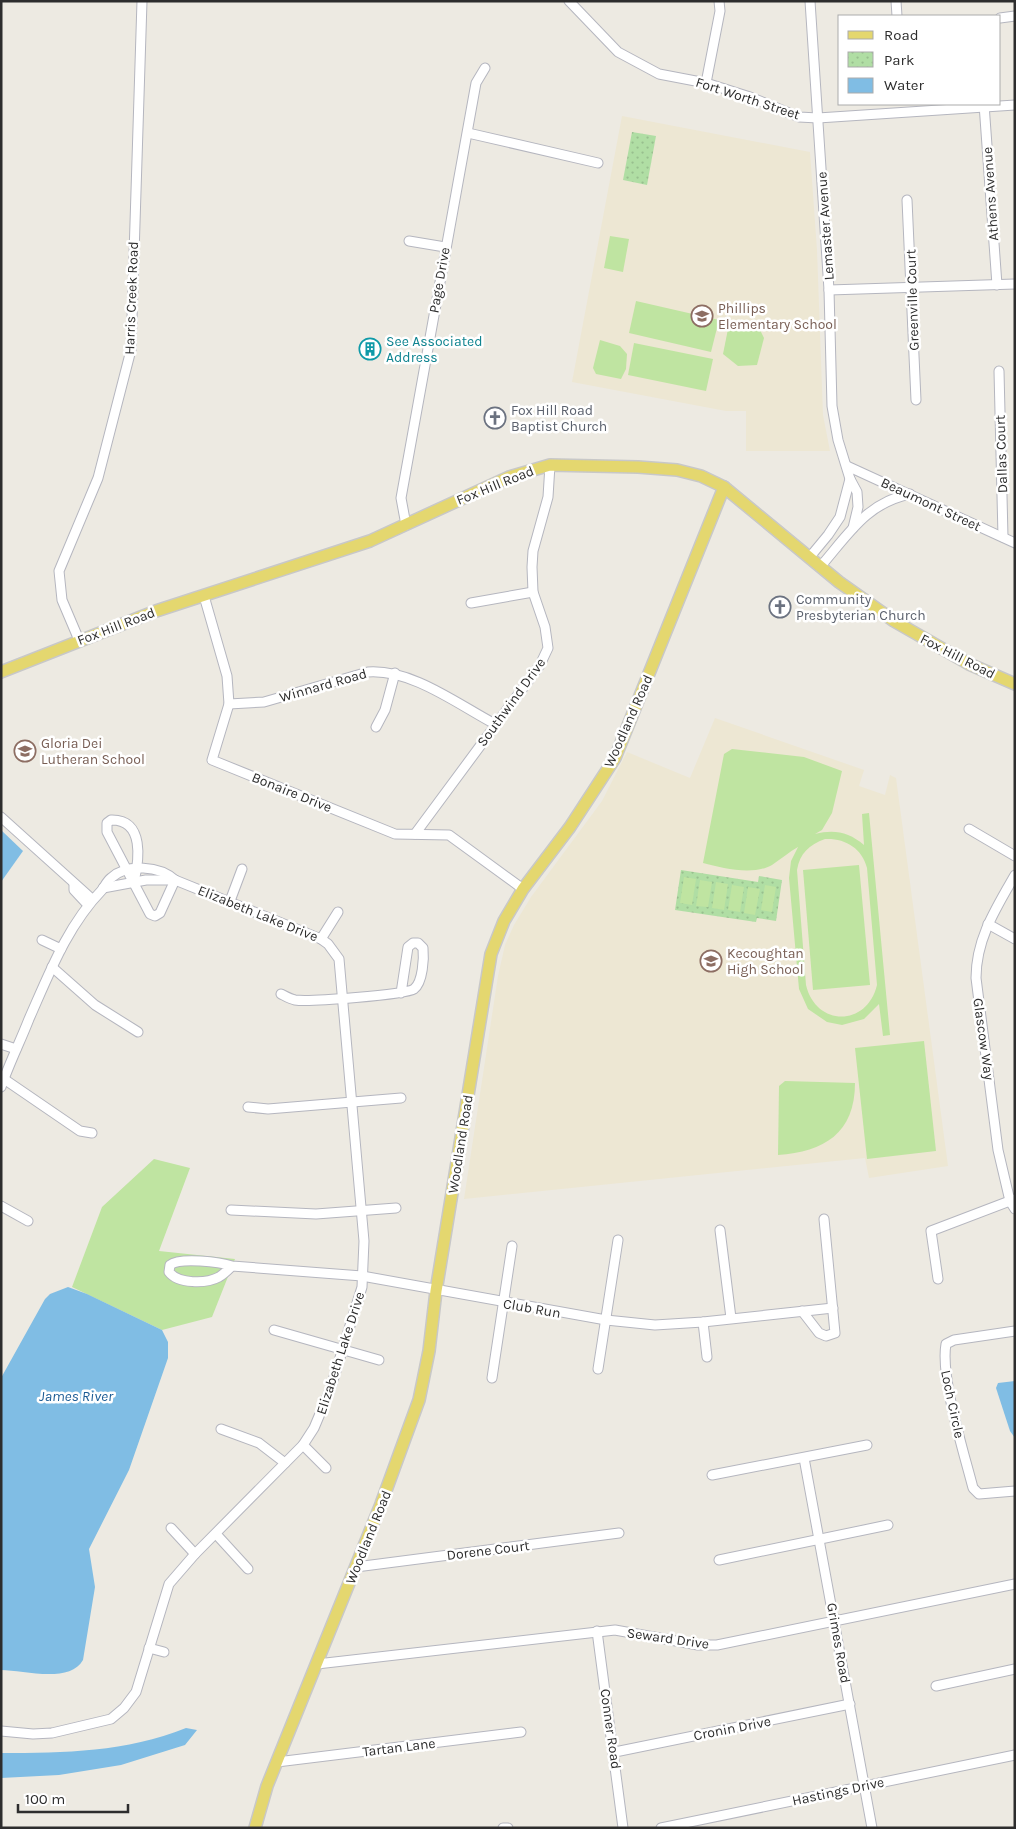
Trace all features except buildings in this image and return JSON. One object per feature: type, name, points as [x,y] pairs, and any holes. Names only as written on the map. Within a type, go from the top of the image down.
[{"type":"main road","name":"Fox Hill Road","points":[[1,672],[156,611],[370,542],[509,477],[550,465],[677,470],[701,476],[724,487],[820,567],[864,600],[924,639],[969,664],[1015,684]]},
{"type":"main road","name":"Woodland Road","points":[[255,1828],[277,1762],[407,1437],[419,1400],[429,1351],[436,1291],[491,954],[504,921],[523,890],[570,827],[615,758],[724,487]]},
{"type":"street","name":"Harris Creek Road","points":[[79,640],[62,600],[58,577],[63,558],[89,503],[102,467],[131,350],[133,223],[142,1]]},
{"type":"street","name":"Fort Worth Street","points":[[569,1],[618,52],[659,74],[706,82],[750,96],[799,116],[818,118],[984,105],[1015,105]]},
{"type":"street","points":[[706,82],[720,11],[719,1]]},
{"type":"street","name":"Lemaster Avenue","points":[[810,1],[829,290],[833,418],[850,479],[858,499],[853,528]]},
{"type":"street","points":[[896,1],[897,15]]},
{"type":"street","points":[[1001,18],[1015,16]]},
{"type":"street","name":"Page Drive","points":[[406,525],[401,498],[476,84],[485,68]]},
{"type":"street","name":"Athens Avenue","points":[[984,105],[996,285]]},
{"type":"street","points":[[468,133],[598,163]]},
{"type":"street","name":"Greenville Court","points":[[907,200],[916,400]]},
{"type":"street","points":[[409,241],[445,247]]},
{"type":"street","points":[[829,290],[1015,284]]},
{"type":"street","name":"Dallas Court","points":[[999,371],[1003,537]]},
{"type":"street","name":"Southwind Drive","points":[[415,834],[540,665],[548,648],[545,627],[533,592],[533,551],[548,497],[550,465]]},
{"type":"street","name":"Beaumont Street","points":[[847,466],[1015,543]]},
{"type":"street","points":[[809,558],[836,524],[850,479]]},
{"type":"street","points":[[820,567],[853,528],[878,505],[911,494]]},
{"type":"street","points":[[471,602],[533,592]]},
{"type":"street","name":"Bonaire Drive","points":[[204,596],[227,676],[229,704],[212,760],[395,834],[449,835],[523,890]]},
{"type":"street","name":"Winnard Road","points":[[229,704],[264,702],[368,672],[395,673],[416,681],[495,724]]},
{"type":"street","points":[[376,727],[386,710],[395,673]]},
{"type":"street","points":[[1,817],[74,885],[78,885],[90,902]]},
{"type":"street","points":[[132,870],[107,832],[107,823],[112,820],[126,824],[134,833],[138,846],[132,870],[134,882],[148,912],[155,916],[162,910],[175,880]]},
{"type":"street","points":[[969,829],[1015,856]]},
{"type":"street","name":"Elizabeth Lake Drive","points":[[1,1731],[33,1734],[52,1733],[111,1719],[124,1708],[136,1692],[169,1584],[195,1554],[303,1445],[314,1428],[343,1349],[362,1287],[364,1241],[344,997],[339,959],[328,944],[321,939],[175,880],[167,873],[155,869],[132,870]]},
{"type":"street","points":[[230,901],[242,869]]},
{"type":"street","points":[[92,1133],[80,1131],[3,1083],[16,1049],[61,949],[90,902],[114,876],[132,870]]},
{"type":"street","name":"Glascow Way","points":[[1015,875],[988,924],[980,944],[976,978],[998,1150],[1015,1209]]},
{"type":"street","name":"Elizabeth Lake Drive","points":[[103,888],[134,882],[175,880]]},
{"type":"street","points":[[321,939],[338,912]]},
{"type":"street","points":[[988,924],[1015,939]]},
{"type":"street","points":[[42,940],[61,949]]},
{"type":"street","points":[[280,994],[296,1000],[400,993],[415,988],[419,980],[423,953],[422,946],[418,943],[413,943],[408,947],[400,993]]},
{"type":"street","points":[[52,967],[95,1005],[138,1032]]},
{"type":"street","points":[[1,1044],[16,1049]]},
{"type":"street","points":[[248,1106],[268,1109],[353,1100],[401,1098]]},
{"type":"street","points":[[938,1279],[931,1231],[1012,1200]]},
{"type":"street","points":[[1,1206],[28,1221]]},
{"type":"street","points":[[231,1210],[316,1214],[396,1208]]},
{"type":"street","points":[[802,1311],[818,1333],[826,1336],[835,1333],[824,1219]]},
{"type":"street","points":[[720,1230],[731,1318]]},
{"type":"street","points":[[598,1369],[618,1240]]},
{"type":"street","points":[[492,1378],[512,1246]]},
{"type":"street","name":"Club Run","points":[[232,1266],[218,1278],[202,1281],[178,1279],[169,1272],[170,1265],[178,1262],[222,1263],[232,1266],[362,1276],[503,1303],[606,1320],[655,1325],[704,1322],[834,1308]]},
{"type":"street","points":[[704,1322],[707,1356]]},
{"type":"street","points":[[274,1330],[379,1360]]},
{"type":"street","name":"Loch Circle","points":[[1015,1331],[954,1340],[946,1344],[944,1354],[973,1488],[979,1494],[1015,1491]]},
{"type":"street","points":[[221,1429],[259,1443],[285,1463]]},
{"type":"street","points":[[303,1445],[326,1468]]},
{"type":"street","points":[[712,1475],[867,1445]]},
{"type":"street","name":"Grimes Road","points":[[804,1458],[872,1828]]},
{"type":"street","points":[[719,1560],[888,1525]]},
{"type":"street","points":[[170,1528],[195,1554]]},
{"type":"street","name":"Dorene Court","points":[[356,1566],[619,1533]]},
{"type":"street","points":[[216,1534],[248,1570]]},
{"type":"street","name":"Seward Drive","points":[[317,1664],[615,1630],[707,1646],[1015,1584]]},
{"type":"street","name":"Conner Road","points":[[598,1631],[615,1752],[623,1828]]},
{"type":"street","points":[[149,1648],[164,1652]]},
{"type":"street","points":[[936,1686],[1015,1669]]},
{"type":"street","name":"Cronin Drive","points":[[615,1752],[850,1704]]},
{"type":"street","name":"Tartan Lane","points":[[277,1762],[521,1732]]},
{"type":"street","name":"Hastings Drive","points":[[660,1828],[1015,1754]]},
{"type":"shaded area","name":"Phillips Elementary School","points":[[622,116],[810,152],[817,250],[823,415],[830,451],[746,451],[746,411],[726,411],[572,382]]},
{"type":"shaded area","name":"Kecoughtan High School","points":[[715,718],[864,770],[859,786],[885,795],[890,775],[896,778],[948,1166],[869,1178],[865,1158],[464,1199],[498,976],[505,945],[514,925],[531,897],[602,801],[627,752],[690,778]]},
{"type":"green space","points":[[632,132],[656,136],[647,185],[623,180]]},
{"type":"green space","points":[[610,236],[629,239],[623,272],[604,268]]},
{"type":"green space","points":[[636,301],[719,320],[711,352],[629,333]]},
{"type":"green space","points":[[738,325],[760,330],[764,338],[757,365],[738,366],[723,354],[728,329]]},
{"type":"green space","points":[[600,340],[620,346],[627,354],[626,369],[621,379],[596,374],[593,368]]},
{"type":"green space","points":[[634,343],[713,359],[706,391],[628,375]]},
{"type":"green space","points":[[732,749],[804,757],[842,771],[832,813],[822,830],[815,834],[835,832],[847,834],[864,845],[862,814],[869,813],[890,1035],[883,1036],[879,1004],[864,1019],[842,1025],[827,1022],[808,1009],[799,989],[789,878],[791,861],[798,847],[772,865],[756,870],[738,870],[703,863],[724,754]],"holes":[[[825,839],[846,842],[857,850],[865,861],[877,985],[871,999],[863,1009],[853,1015],[842,1016],[830,1015],[820,1009],[812,999],[806,985],[797,870],[800,859],[806,850]]]},
{"type":"green space","points":[[859,865],[870,985],[813,990],[803,870]]},
{"type":"green space","points":[[681,870],[758,882],[759,876],[782,880],[776,921],[757,918],[756,922],[675,910]]},
{"type":"green space","points":[[684,877],[696,879],[692,905],[680,903]]},
{"type":"green space","points":[[700,880],[712,882],[708,907],[696,906]]},
{"type":"green space","points":[[716,882],[728,884],[724,910],[712,908]]},
{"type":"green space","points":[[732,885],[744,887],[740,912],[728,910]]},
{"type":"green space","points":[[765,885],[776,887],[772,912],[761,910]]},
{"type":"green space","points":[[748,887],[760,889],[755,915],[744,913]]},
{"type":"green space","points":[[924,1041],[936,1151],[867,1159],[855,1048]]},
{"type":"green space","points":[[785,1081],[855,1083],[854,1100],[849,1115],[843,1127],[834,1137],[809,1150],[778,1155],[779,1086]]},
{"type":"green space","points":[[154,1159],[190,1168],[159,1251],[235,1259],[212,1317],[162,1330],[72,1287],[102,1207]]},
{"type":"water","points":[[1,830],[23,851],[1,882]]},
{"type":"water","name":"James River","points":[[68,1287],[87,1294],[162,1330],[168,1342],[168,1358],[129,1470],[89,1549],[95,1587],[83,1660],[77,1667],[68,1672],[57,1674],[1,1670],[1,1378],[45,1299],[50,1294]]},
{"type":"water","points":[[1015,1381],[1015,1438],[1010,1431],[996,1388],[998,1383]]},
{"type":"water","points":[[186,1728],[197,1730],[185,1745],[121,1765],[59,1775],[1,1778],[1,1753],[95,1750],[141,1742]]},
{"type":"place","name":"Phillips Elementary School","points":[[702,316]]},
{"type":"place","name":"See Associated Address","points":[[370,349]]},
{"type":"place","name":"Fox Hill Road Baptist Church","points":[[495,418]]},
{"type":"place","name":"Community Presbyterian Church","points":[[780,607]]},
{"type":"place","name":"Gloria Dei Lutheran School","points":[[25,751]]},
{"type":"place","name":"Kecoughtan High School","points":[[711,961]]}]
